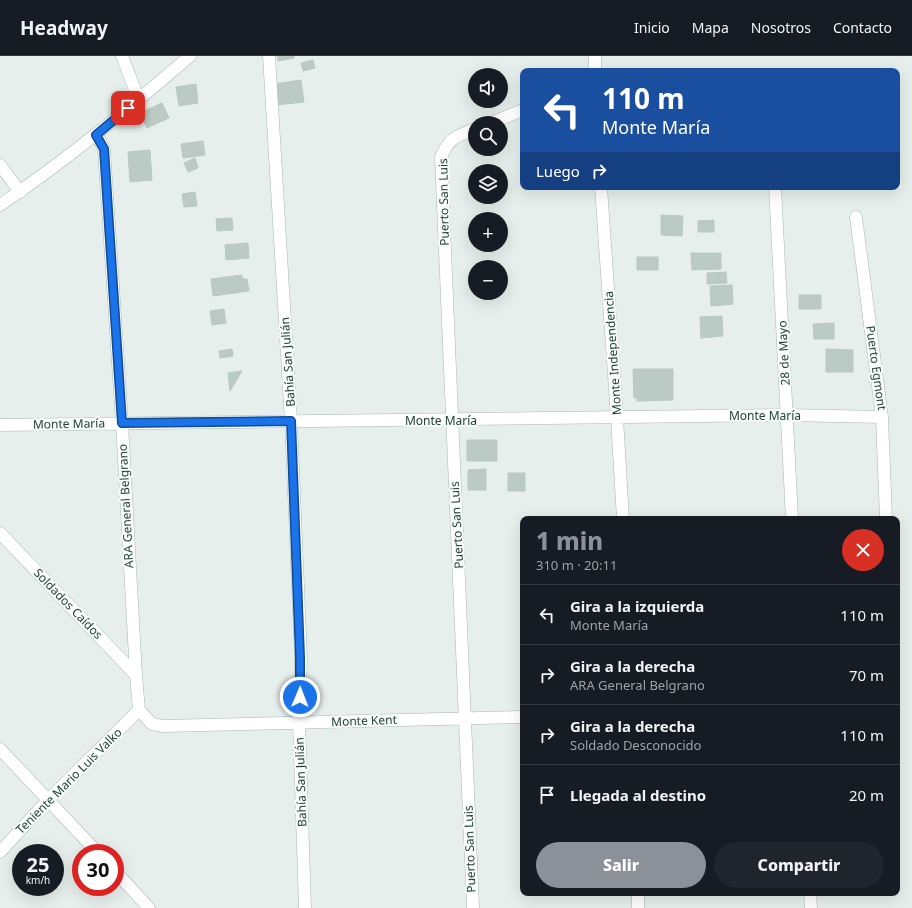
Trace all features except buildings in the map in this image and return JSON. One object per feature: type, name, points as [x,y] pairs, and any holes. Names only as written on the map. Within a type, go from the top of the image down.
[{"type":"street","points":[[122,56],[139,100]]},
{"type":"street","points":[[0,205],[62,162],[139,100],[190,56]]},
{"type":"street","name":"Bahía San Julián","points":[[269,56],[291,421],[300,658],[299,723],[305,908]]},
{"type":"street","points":[[594,68],[595,56]]},
{"type":"street","points":[[508,116],[520,111]]},
{"type":"street","name":"Puerto San Luis","points":[[468,132],[456,137],[447,144],[441,157],[441,172],[466,719],[473,908]]},
{"type":"street","name":"ARA General Belgrano","points":[[96,135],[104,149],[139,710]]},
{"type":"street","points":[[0,165],[20,192]]},
{"type":"street","name":"Monte Independencia","points":[[601,190],[623,516]]},
{"type":"street","name":"28 de Mayo","points":[[776,190],[792,516]]},
{"type":"street","name":"Puerto Egmont","points":[[856,217],[882,417],[886,516]]},
{"type":"street","name":"Monte María","points":[[0,426],[291,421],[452,421],[787,415],[882,417]]},
{"type":"street","name":"Soldados Caídos","points":[[0,533],[136,675]]},
{"type":"street","name":"Monte Kent","points":[[139,710],[152,724],[163,726],[520,717]]},
{"type":"street","name":"Teniente Mario Luis Valko","points":[[0,852],[48,800],[139,710]]},
{"type":"street","points":[[0,749],[90,844]]},
{"type":"street","points":[[124,881],[149,908]]},
{"type":"street","points":[[638,896],[638,908]]},
{"type":"street","points":[[810,896],[811,908]]},
{"type":"route","points":[[128,108],[96,135],[104,149],[122,423],[291,421],[300,658],[300,697]]}]
